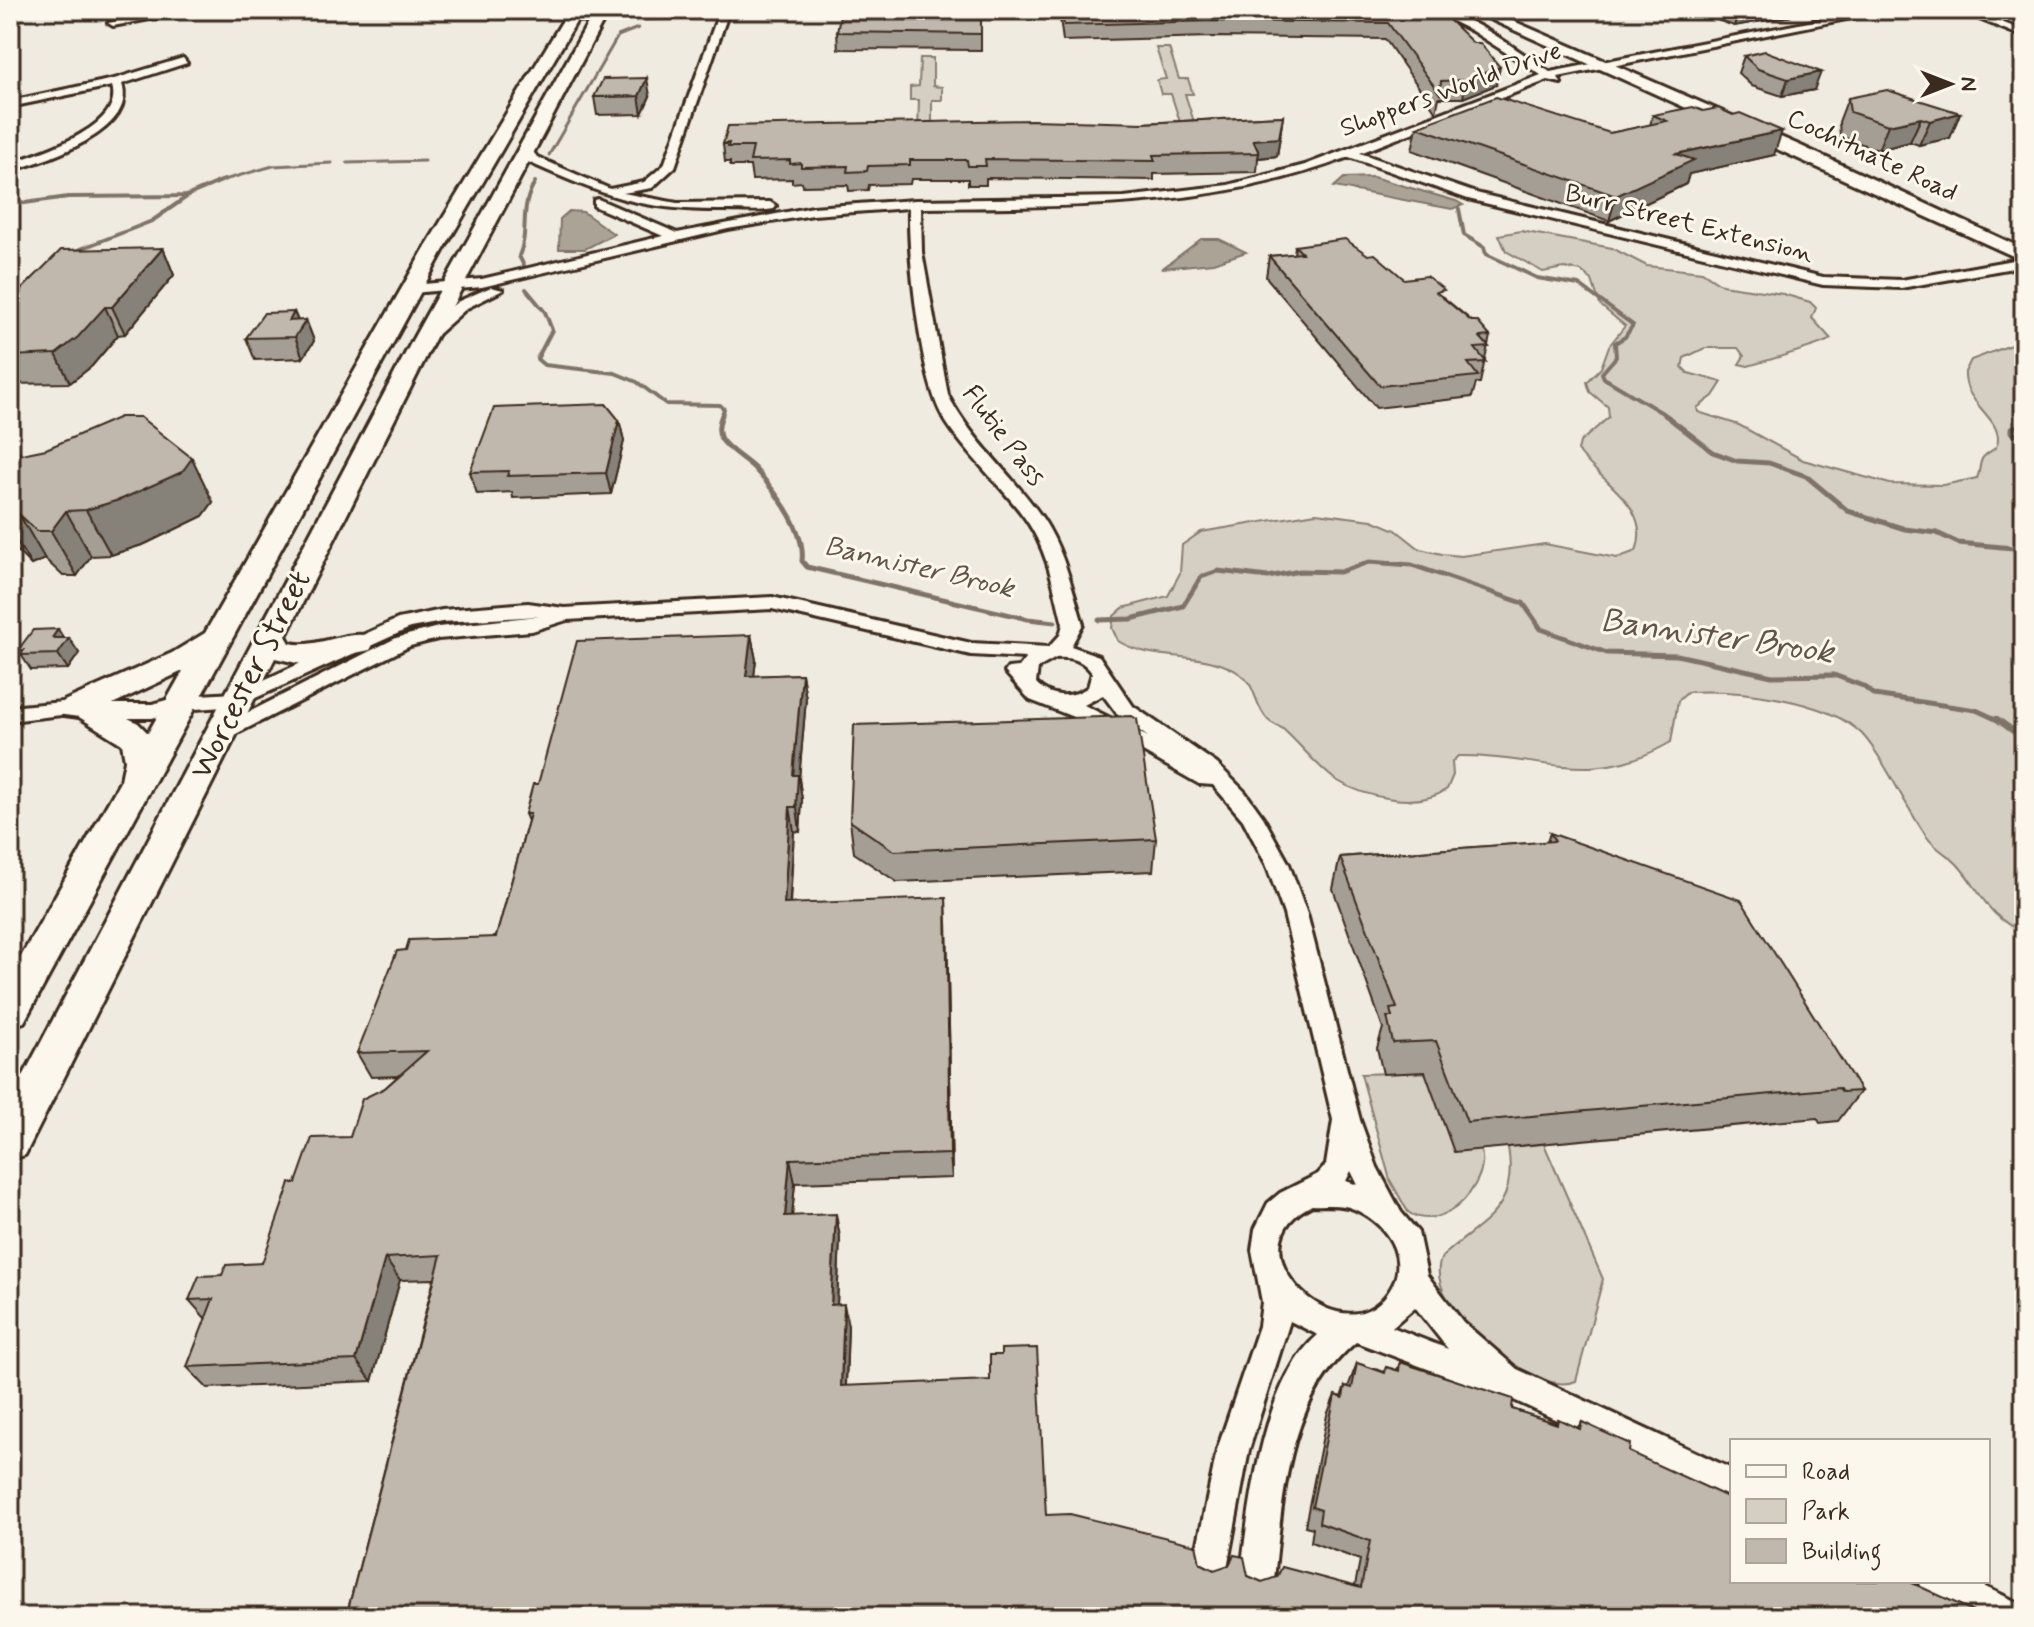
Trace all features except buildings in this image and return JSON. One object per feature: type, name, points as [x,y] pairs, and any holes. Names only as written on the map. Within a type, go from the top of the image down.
[{"type":"highway","name":"Worcester Street","points":[[11,1140],[424,339],[603,13]]},
{"type":"highway","name":"Worcester Street","points":[[10,1011],[412,289],[573,14]]},
{"type":"highway","points":[[519,167],[510,159],[509,151],[546,85],[550,53]]},
{"type":"highway","points":[[138,780],[141,755],[135,738],[125,728],[92,713],[89,706],[183,660],[220,634]]},
{"type":"highway","points":[[271,636],[279,650],[296,655],[359,643]]},
{"type":"main road","name":"Cochituate Road","points":[[1477,10],[2024,243]]},
{"type":"main road","name":"Cochituate Road","points":[[1497,10],[2024,256]]},
{"type":"main road","points":[[1513,26],[1575,58],[1579,65],[1570,71]]},
{"type":"street","points":[[137,10],[115,17],[113,23],[192,10]]},
{"type":"street","points":[[573,14],[723,14],[766,10]]},
{"type":"street","points":[[1435,10],[1558,81]]},
{"type":"street","points":[[1611,65],[1886,10]]},
{"type":"street","points":[[1962,10],[2024,34]]},
{"type":"street","points":[[598,189],[620,191],[644,186],[658,179],[670,164],[723,14]]},
{"type":"street","points":[[1502,46],[1524,72],[1525,78],[1520,87]]},
{"type":"street","points":[[10,104],[116,82],[183,61]]},
{"type":"street","name":"Shoppers World Drive","points":[[412,289],[489,282],[676,237],[692,238],[797,221],[915,210],[1179,196],[1274,179],[1350,153],[1546,76],[1611,65]]},
{"type":"street","name":"Shoppers World Drive","points":[[528,149],[532,159],[598,189],[631,200],[683,207],[879,205],[915,210],[1068,215],[1167,208],[1264,192],[1347,169],[1558,81],[1611,65]]},
{"type":"street","points":[[10,167],[62,148],[104,123],[122,102],[122,92],[116,82]]},
{"type":"street","name":"Burr Street Extension","points":[[1350,153],[1472,196],[1808,279],[1901,284],[2024,262]]},
{"type":"street","points":[[670,164],[673,178]]},
{"type":"street","points":[[519,167],[676,237]]},
{"type":"street","points":[[1347,169],[1399,171]]},
{"type":"street","points":[[678,193],[692,238]]},
{"type":"street","name":"Shoppers World Drive","points":[[424,339],[457,308],[491,291],[787,214],[879,205]]},
{"type":"street","points":[[614,210],[654,215],[683,207]]},
{"type":"street","name":"Flutie Pass","points":[[915,210],[920,293],[941,398],[961,430],[1040,527],[1056,558],[1072,630],[1052,653]]},
{"type":"street","points":[[1961,273],[2024,273]]},
{"type":"street","name":"Flutie Pass","points":[[1066,594],[1082,622],[1100,669],[1122,707],[1188,752],[1223,785],[1258,826],[1283,882],[1305,949],[1342,1104]]},
{"type":"street","points":[[10,714],[89,706],[106,711],[152,711],[181,703],[238,699],[395,627],[432,617],[528,609],[564,614],[772,603],[971,649],[1079,654],[1100,669],[1100,687],[1087,698],[1054,701]]},
{"type":"street","points":[[220,735],[403,642],[438,633],[532,625],[564,614]]},
{"type":"street","points":[[971,649],[1002,663],[1037,695],[1099,719],[1178,765],[1223,785]]},
{"type":"street","points":[[1026,682],[1029,666],[1052,653]]},
{"type":"street","points":[[1210,1568],[1240,1426],[1274,1327],[1277,1306],[1265,1249],[1269,1227],[1286,1205],[1334,1180],[1341,1167],[1345,1141],[1342,1104]]},
{"type":"street","points":[[1257,1580],[1275,1467],[1290,1408],[1312,1363],[1333,1338],[1352,1327],[1375,1324],[1396,1310],[1407,1295],[1412,1278],[1408,1246],[1374,1190],[1342,1104]]},
{"type":"street","points":[[1312,1193],[1349,1194],[1370,1203],[1389,1217]]},
{"type":"street","points":[[1412,1278],[1459,1340],[1515,1386]]},
{"type":"street","points":[[1273,1281],[1302,1312],[1318,1321],[1352,1327],[1430,1358],[1515,1386],[1730,1485]]},
{"type":"street","points":[[1940,1583],[2011,1617]]},
{"type":"green space","points":[[1156,48],[1169,48],[1179,79],[1188,79],[1193,94],[1185,94],[1196,128],[1182,128],[1171,94],[1161,94],[1157,80],[1166,79]]},
{"type":"green space","points":[[920,58],[933,58],[933,86],[942,87],[942,100],[932,100],[932,131],[918,131],[919,100],[910,100],[910,87],[919,86]]},
{"type":"green space","points":[[1521,231],[1612,248],[1647,266],[1702,272],[1722,285],[1783,294],[1810,302],[1816,308],[1812,318],[1831,339],[1748,366],[1739,364],[1744,356],[1738,348],[1705,348],[1684,358],[1682,367],[1688,373],[1722,382],[1713,396],[1697,408],[1698,412],[1739,425],[1803,460],[1890,484],[1943,485],[1977,478],[1982,459],[1996,446],[1997,431],[1969,392],[1965,372],[1971,360],[2024,340],[2024,933],[2001,919],[1958,865],[1930,841],[1862,734],[1827,712],[1754,695],[1688,692],[1678,701],[1671,742],[1642,756],[1616,764],[1590,767],[1458,756],[1452,762],[1453,775],[1447,789],[1422,799],[1392,799],[1361,792],[1336,780],[1283,729],[1268,720],[1250,684],[1240,674],[1226,666],[1148,652],[1118,641],[1112,628],[1114,616],[1123,608],[1168,596],[1180,573],[1182,545],[1201,532],[1316,513],[1372,520],[1396,530],[1420,549],[1442,554],[1461,556],[1545,544],[1617,558],[1636,551],[1639,535],[1631,507],[1578,451],[1580,442],[1609,417],[1608,407],[1590,392],[1587,382],[1601,368],[1609,346],[1625,326],[1600,305],[1592,280],[1581,271],[1564,268],[1543,272],[1506,251],[1499,235]]},
{"type":"green space","points":[[1425,1072],[1469,1130],[1482,1157],[1479,1175],[1463,1201],[1449,1212],[1428,1218],[1408,1212],[1390,1180],[1361,1074]]},
{"type":"green space","points":[[1544,1144],[1603,1279],[1576,1381],[1557,1383],[1534,1376],[1484,1343],[1447,1298],[1439,1276],[1442,1257],[1482,1224],[1502,1201],[1508,1187],[1510,1169],[1508,1147]]},
{"type":"shaded area","points":[[1373,177],[1463,205],[1452,209],[1334,187],[1344,178]]},
{"type":"shaded area","points":[[569,211],[583,212],[614,234],[585,249],[559,249],[560,219]]},
{"type":"shaded area","points":[[1201,239],[1219,239],[1246,252],[1213,263],[1163,268]]},
{"type":"waterway","points":[[549,155],[618,36],[638,28]]},
{"type":"waterway","name":"Bannister Brook","points":[[347,163],[425,161]]},
{"type":"waterway","name":"Bannister Brook","points":[[224,180],[273,166],[332,163]]},
{"type":"waterway","name":"Bannister Brook","points":[[10,205],[68,197],[186,196],[224,180]]},
{"type":"waterway","name":"Bannister Brook","points":[[217,182],[224,180]]},
{"type":"waterway","name":"Bannister Brook","points":[[525,268],[519,256],[524,237],[525,211],[535,182]]},
{"type":"waterway","points":[[73,252],[152,221],[188,196]]},
{"type":"waterway","points":[[1459,209],[1464,235],[1484,247],[1486,254],[1537,278],[1579,285],[1633,325],[1625,337],[1615,343],[1616,357],[1602,373],[1604,378],[1669,417]]},
{"type":"waterway","name":"Bannister Brook","points":[[526,289],[545,312],[552,330],[537,359],[544,365],[615,373],[637,382],[666,404],[720,405],[724,409],[721,417]]},
{"type":"waterway","name":"Bannister Brook","points":[[722,415],[719,427],[721,439],[754,468],[779,499],[794,524],[802,549],[802,561],[807,567],[1028,619],[1055,622]]},
{"type":"waterway","points":[[1665,415],[1713,452],[1737,461],[1769,463],[1806,476],[1848,511],[1905,529],[1937,533],[1958,543],[2024,549]]},
{"type":"waterway","points":[[2024,425],[2011,428],[2011,432],[2024,439]]},
{"type":"waterway","name":"Bannister Brook","points":[[1099,620],[1131,619],[1183,606],[1201,577],[1218,571],[1268,577],[1300,571],[1340,572],[1369,562],[1412,565],[1523,603],[1541,629],[1607,653],[1677,655],[1772,676],[1834,675],[1863,686],[1874,695],[1976,710],[1999,721]]},
{"type":"waterway","name":"Bannister Brook","points":[[1999,721],[2024,739]]}]
